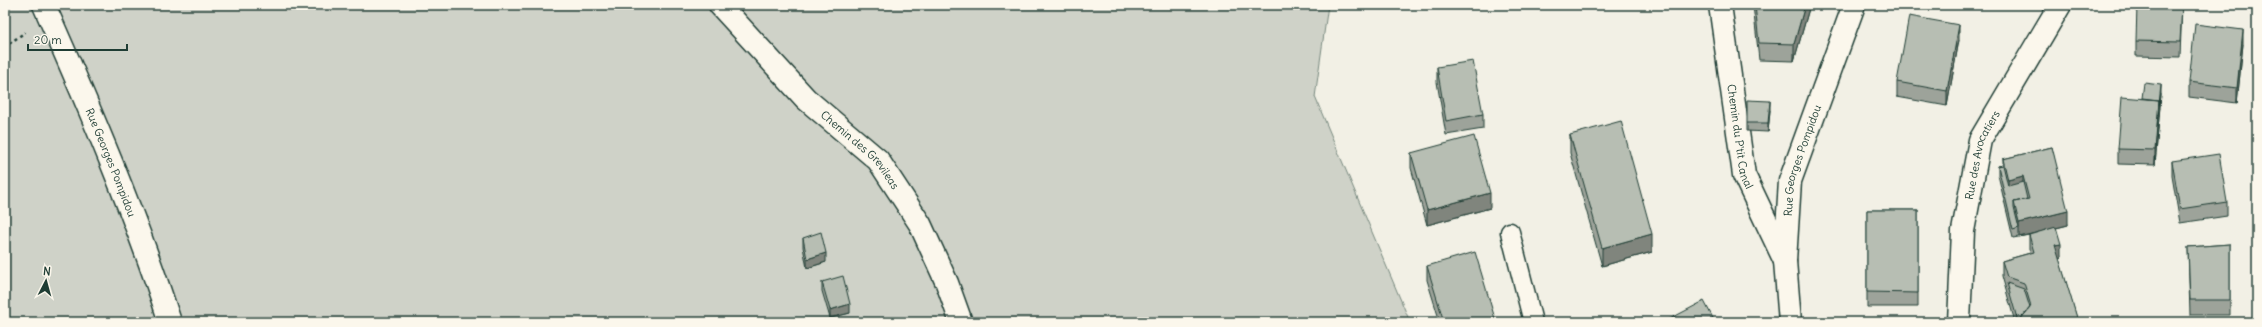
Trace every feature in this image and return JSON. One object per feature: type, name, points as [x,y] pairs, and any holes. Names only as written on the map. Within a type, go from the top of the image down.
[{"type":"street","name":"Rue Georges Pompidou","points":[[44,5],[84,96],[150,260],[170,322]]},
{"type":"street","name":"Chemin des Grevileas","points":[[720,5],[806,99],[878,160],[920,224],[947,283],[961,322]]},
{"type":"street","name":"Chemin du P'tit Canal","points":[[1720,5],[1744,175],[1785,261]]},
{"type":"street","name":"Rue Georges Pompidou","points":[[1790,322],[1785,261],[1790,181],[1854,5]]},
{"type":"street","name":"Rue des Avocatiers","points":[[1959,322],[1962,231],[1980,140],[2060,5]]},
{"type":"lane","points":[[1510,232],[1533,322]]},
{"type":"shaded area","points":[[5,5],[1328,5],[1315,97],[1410,322],[5,322]]},
{"type":"building","points":[[1755,5],[1805,5],[1794,44],[1759,43]]},
{"type":"building","points":[[2137,5],[2182,5],[2180,42],[2136,41]]},
{"type":"building","points":[[1909,16],[1959,25],[1947,91],[1897,82]]},
{"type":"building","points":[[2195,24],[2243,30],[2237,88],[2189,82]]},
{"type":"building","points":[[1473,61],[1483,114],[1446,121],[1437,67]]},
{"type":"building","points":[[2144,83],[2161,85],[2159,105],[2159,100],[2142,98]]},
{"type":"building","points":[[2122,97],[2159,100],[2155,150],[2118,149]]},
{"type":"building","points":[[1747,100],[1770,101],[1768,123],[1747,123]]},
{"type":"building","points":[[1621,121],[1652,234],[1602,248],[1570,135]]},
{"type":"building","points":[[1474,136],[1490,193],[1427,210],[1411,153]]},
{"type":"building","points":[[2052,147],[2068,211],[2019,223],[2014,202],[2029,199],[2023,176],[2008,180],[2003,159]]},
{"type":"building","points":[[2219,154],[2227,202],[2180,209],[2172,161]]},
{"type":"building","points":[[2003,165],[2008,186],[2023,182],[2027,199],[2014,202],[2019,228],[2013,230],[1998,166]]},
{"type":"building","points":[[1867,210],[1918,210],[1918,293],[1867,292]]},
{"type":"building","points":[[2056,227],[2061,244],[2055,245],[2078,321],[2020,322],[2019,321],[2031,306],[2024,283],[2007,277],[2002,261],[2034,252],[2029,235]]},
{"type":"building","points":[[821,232],[826,253],[807,259],[803,238]]},
{"type":"building","points":[[2230,244],[2230,300],[2190,300],[2188,247]]},
{"type":"building","points":[[1475,252],[1496,322],[1444,322],[1427,266]]},
{"type":"building","points":[[843,276],[850,304],[830,310],[822,282]]},
{"type":"building","points":[[2007,283],[2024,289],[2030,308],[2019,322],[2018,322]]},
{"type":"building","points":[[1704,301],[1715,322],[1664,322]]}]
